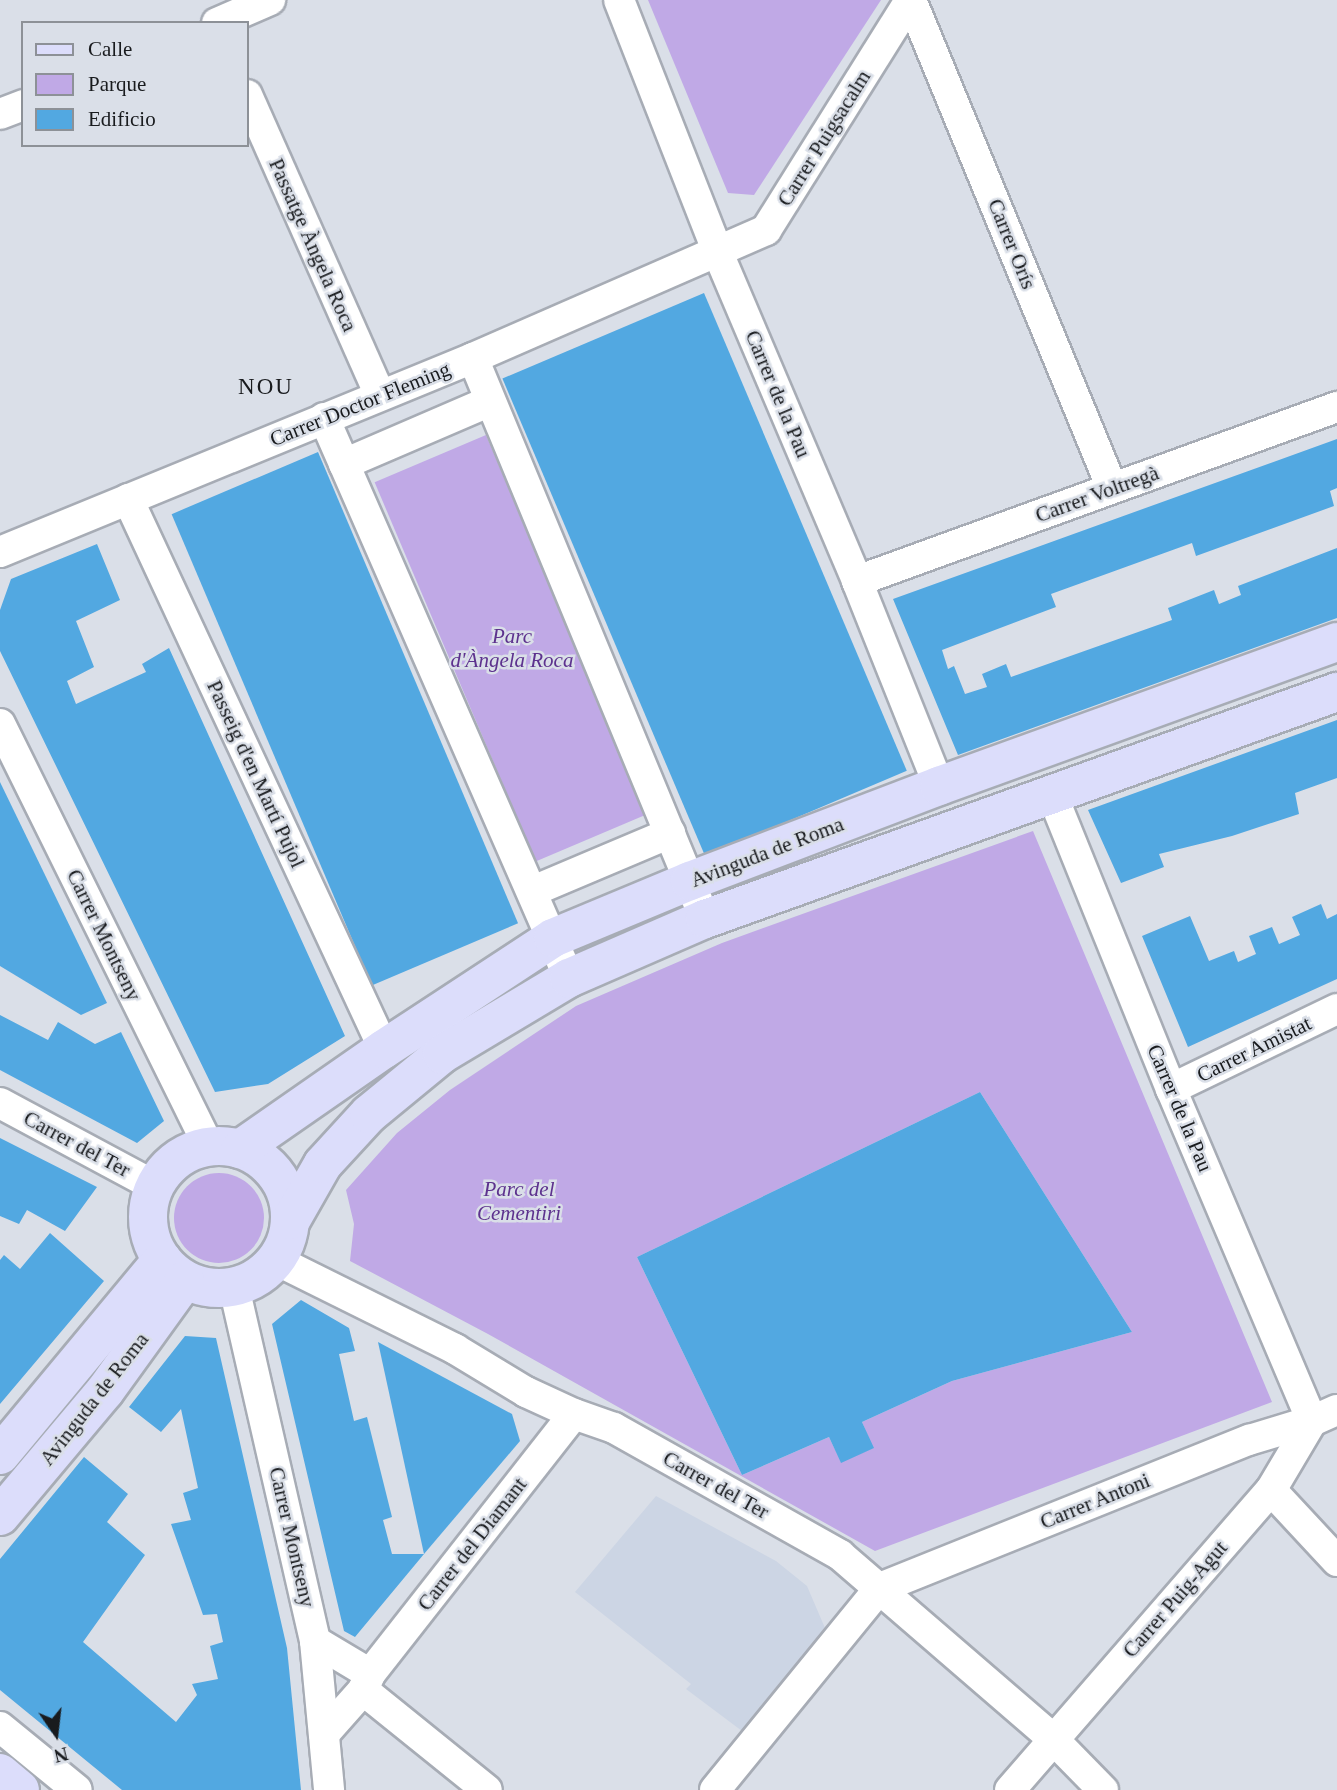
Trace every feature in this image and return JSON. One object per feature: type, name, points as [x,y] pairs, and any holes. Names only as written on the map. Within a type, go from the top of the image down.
[{"type":"street","points":[[221,21],[270,0]]},
{"type":"street","name":"Carrer de la Pau","points":[[619,0],[718,253],[857,581],[939,786]]},
{"type":"street","name":"Carrer Puigsacalm","points":[[718,253],[766,230],[911,0]]},
{"type":"street","name":"Carrer Orís","points":[[911,0],[1112,488]]},
{"type":"street","name":"Passatge Àngela Roca","points":[[248,97],[380,395]]},
{"type":"street","points":[[0,114],[21,106]]},
{"type":"street","name":"Carrer Doctor Fleming","points":[[0,552],[472,358],[718,253]]},
{"type":"street","points":[[472,358],[705,919]]},
{"type":"street","points":[[344,464],[490,401]]},
{"type":"street","name":"Carrer Voltregà","points":[[857,581],[1337,407]]},
{"type":"street","points":[[324,418],[569,978]]},
{"type":"street","name":"Passeig d'en Martí Pujol","points":[[128,499],[384,1049]]},
{"type":"street","name":"Avinguda de Roma","points":[[225,1148],[384,1049],[553,938],[690,881],[939,786],[1337,642]]},
{"type":"street","name":"Avinguda de Roma","points":[[291,1220],[323,1164],[369,1114],[442,1054],[569,978],[705,919],[1337,692]]},
{"type":"street","name":"Carrer Montseny","points":[[0,723],[225,1148]]},
{"type":"street","name":"Carrer de la Pau","points":[[1052,794],[1171,1089],[1324,1415]]},
{"type":"street","points":[[533,891],[670,833]]},
{"type":"street","name":"Carrer Amistat","points":[[1171,1089],[1337,1009]]},
{"type":"street","name":"Carrer del Ter","points":[[0,1103],[155,1186]]},
{"type":"street","points":[[225,1148],[267,1164],[285,1190],[291,1220],[287,1241],[276,1260],[258,1277],[234,1287],[209,1288],[174,1270],[151,1237],[148,1211],[155,1186],[169,1167],[187,1154],[225,1148]]},
{"type":"street","name":"Carrer del Ter","points":[[276,1260],[455,1349],[526,1392],[574,1414],[614,1428],[832,1550],[880,1588],[1052,1738],[1103,1790]]},
{"type":"street","name":"Avinguda de Roma","points":[[0,1455],[174,1270]]},
{"type":"street","name":"Avinguda de Roma","points":[[0,1516],[105,1391],[174,1270]]},
{"type":"street","name":"Carrer Montseny","points":[[234,1287],[316,1641],[329,1790]]},
{"type":"street","name":"Carrer del Diamant","points":[[324,1734],[574,1414]]},
{"type":"street","name":"Carrer Puig-Agut","points":[[1010,1790],[1052,1738],[1271,1490],[1324,1415]]},
{"type":"street","name":"Carrer Antoni","points":[[880,1588],[1249,1440],[1324,1415]]},
{"type":"street","points":[[1271,1490],[1337,1561]]},
{"type":"street","points":[[715,1790],[880,1588]]},
{"type":"street","points":[[316,1641],[367,1682],[487,1790]]},
{"type":"street","points":[[0,1727],[77,1790]]},
{"type":"street","points":[[0,1773],[20,1790]]},
{"type":"shaded area","points":[[656,1496],[776,1561],[807,1586],[825,1628],[742,1731],[686,1689],[691,1684],[575,1592]]},
{"type":"green space","points":[[648,0],[881,0],[754,195],[728,193]]},
{"type":"green space","name":"Parc d'Àngela Roca","points":[[486,435],[647,814],[536,862],[375,482]]},
{"type":"green space","name":"Parc del Cementiri","points":[[1033,831],[1272,1402],[875,1551],[488,1334],[350,1261],[354,1224],[346,1190],[397,1133],[450,1090],[576,1006],[722,943]],"holes":[[[980,1092],[1132,1332],[952,1381],[862,1422],[873,1448],[841,1462],[829,1437],[742,1475],[637,1257]]]},
{"type":"green space","points":[[219,1173],[236,1176],[251,1186],[261,1201],[264,1218],[261,1235],[251,1250],[236,1260],[219,1263],[202,1260],[187,1250],[177,1235],[174,1218],[177,1201],[187,1186],[202,1176]]},
{"type":"building","points":[[704,293],[907,771],[705,856],[502,379]]},
{"type":"building","points":[[1337,439],[1337,488],[1330,491],[1334,506],[1196,556],[1192,543],[1051,594],[1056,607],[942,650],[948,669],[954,666],[965,694],[987,687],[982,674],[1006,664],[1011,677],[1172,620],[1168,608],[1214,590],[1219,604],[1241,595],[1238,586],[1337,548],[1337,618],[958,755],[893,599]]},
{"type":"building","points":[[318,452],[518,923],[372,985],[172,514]]},
{"type":"building","points":[[97,544],[120,600],[76,621],[94,667],[67,681],[76,704],[146,672],[142,664],[169,648],[345,1036],[268,1084],[215,1092],[0,651],[0,610],[11,579]]},
{"type":"building","points":[[1337,720],[1337,778],[1295,793],[1299,814],[1232,836],[1159,854],[1164,867],[1121,883],[1088,810]]},
{"type":"building","points":[[0,782],[107,1003],[81,1015],[0,966]]},
{"type":"building","points":[[1321,904],[1327,919],[1337,914],[1337,979],[1188,1047],[1142,936],[1190,916],[1209,961],[1234,951],[1238,962],[1256,954],[1249,936],[1272,927],[1279,944],[1300,935],[1292,917]]},
{"type":"building","points":[[0,1015],[48,1040],[58,1022],[95,1044],[121,1032],[164,1121],[137,1143],[0,1070]]},
{"type":"building","points":[[980,1092],[1132,1332],[952,1381],[862,1422],[874,1448],[841,1463],[829,1437],[742,1475],[637,1257]]},
{"type":"building","points":[[0,1138],[97,1187],[65,1231],[27,1210],[19,1224],[0,1216]]},
{"type":"building","points":[[50,1233],[104,1281],[0,1404],[0,1260],[4,1255],[20,1269]]},
{"type":"building","points":[[301,1300],[349,1328],[355,1351],[339,1354],[354,1421],[367,1417],[392,1517],[383,1520],[392,1554],[424,1554],[355,1637],[344,1631],[272,1324]]},
{"type":"building","points":[[185,1336],[216,1338],[287,1648],[301,1790],[122,1790],[0,1690],[0,1559],[84,1457],[128,1494],[107,1522],[145,1555],[83,1642],[176,1722],[197,1695],[192,1684],[218,1679],[210,1646],[223,1642],[217,1614],[203,1615],[171,1524],[191,1520],[183,1493],[198,1488],[181,1409],[161,1432],[129,1407]]},
{"type":"building","points":[[378,1342],[512,1414],[520,1441],[424,1554]]},
{"type":"district","name":"NOU","points":[[266,387]]}]
